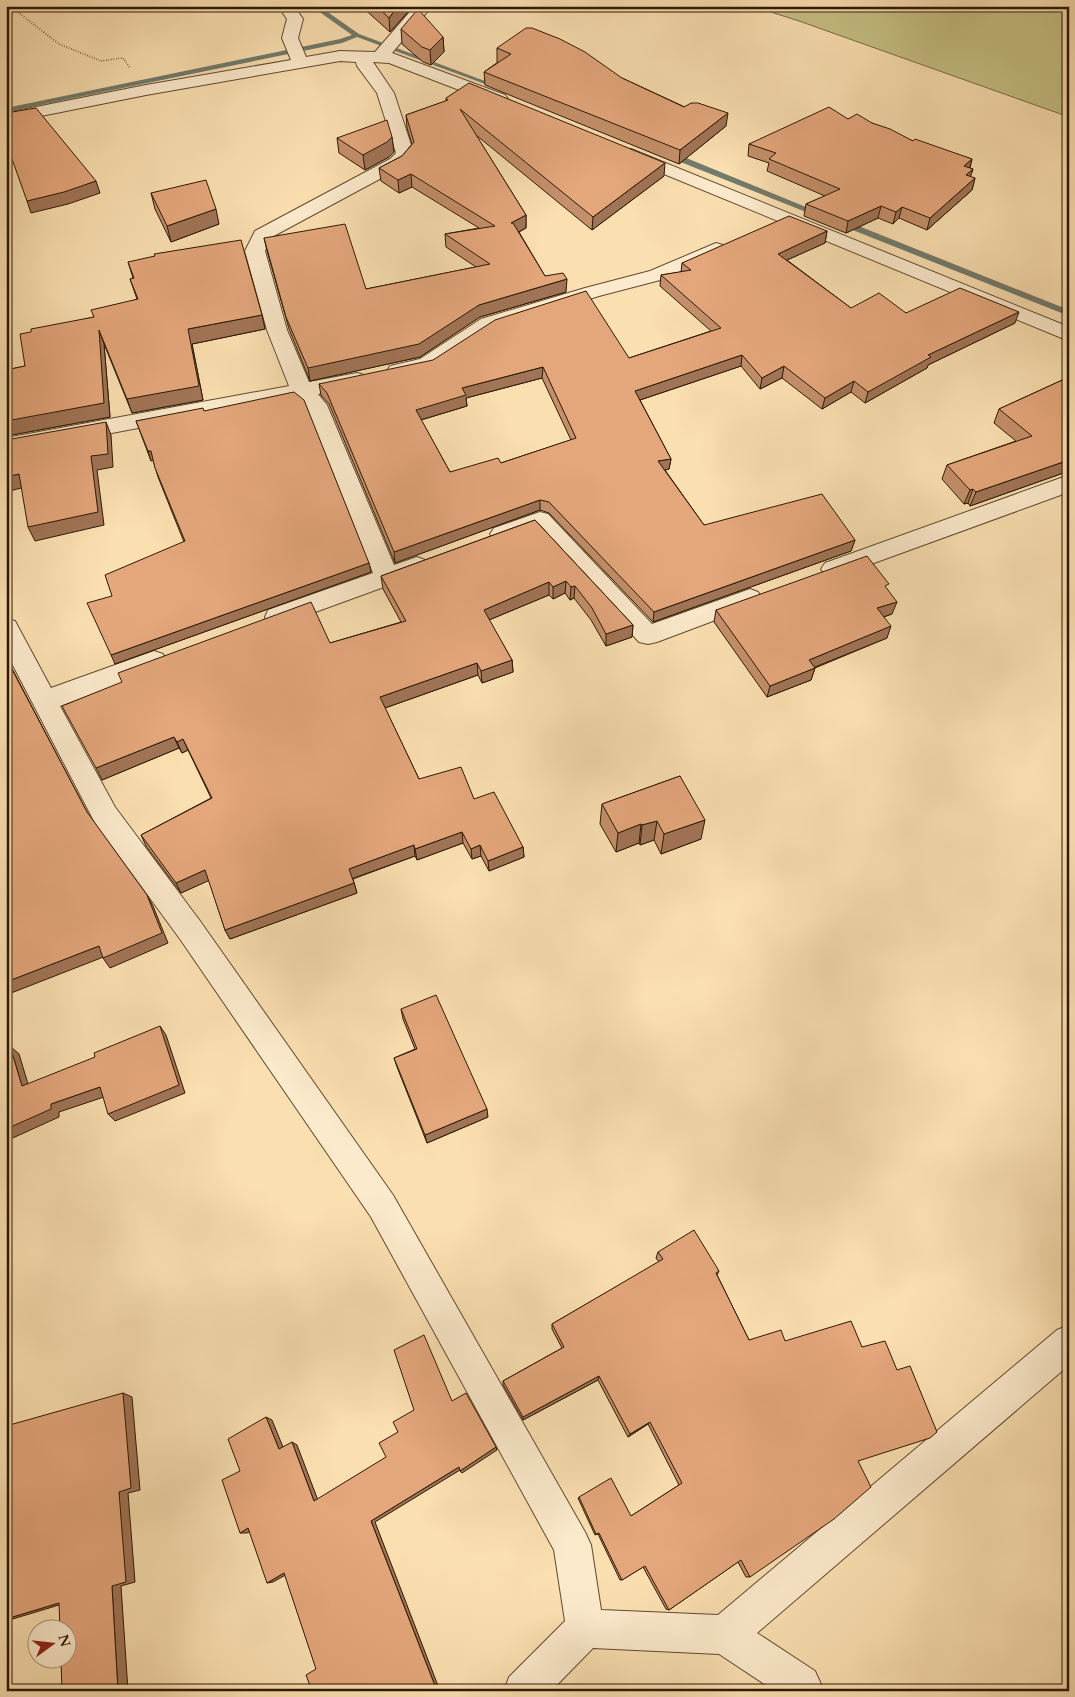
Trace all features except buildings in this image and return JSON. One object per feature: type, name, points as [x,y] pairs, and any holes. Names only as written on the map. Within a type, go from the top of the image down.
[{"type":"street","points":[[286,6],[295,18],[290,38],[297,54]]},
{"type":"street","points":[[388,577],[316,405],[302,391],[277,330],[255,251],[262,235],[396,163],[405,154],[385,93],[365,66],[396,38],[424,6]]},
{"type":"street","points":[[6,118],[146,90],[297,54],[324,58],[376,55],[391,58],[512,104]]},
{"type":"street","points":[[613,146],[1069,335]]},
{"type":"street","points":[[760,230],[786,218]]},
{"type":"street","points":[[6,446],[302,391],[428,364],[488,324],[592,292],[657,275],[735,241]]},
{"type":"street","points":[[813,576],[1069,483]]},
{"type":"street","points":[[486,540],[540,520],[648,635],[767,592]]},
{"type":"street","points":[[258,624],[441,557]]},
{"type":"street","points":[[6,628],[105,815],[190,930],[382,1206],[572,1545],[585,1628]]},
{"type":"street","points":[[45,701],[174,654]]},
{"type":"street","points":[[725,1635],[1069,1342]]},
{"type":"street","points":[[523,1691],[585,1628],[725,1635],[801,1685],[805,1691]]},
{"type":"path","points":[[10,6],[59,44],[101,61],[123,58],[133,71]]},
{"type":"shaded area","points":[[752,6],[1069,6],[1069,117],[799,21]]},
{"type":"waterway","points":[[314,6],[357,35]]},
{"type":"waterway","points":[[6,110],[342,41],[357,35]]},
{"type":"waterway","points":[[357,35],[498,87]]},
{"type":"waterway","points":[[671,155],[819,214]]},
{"type":"waterway","points":[[843,223],[1069,313]]}]
